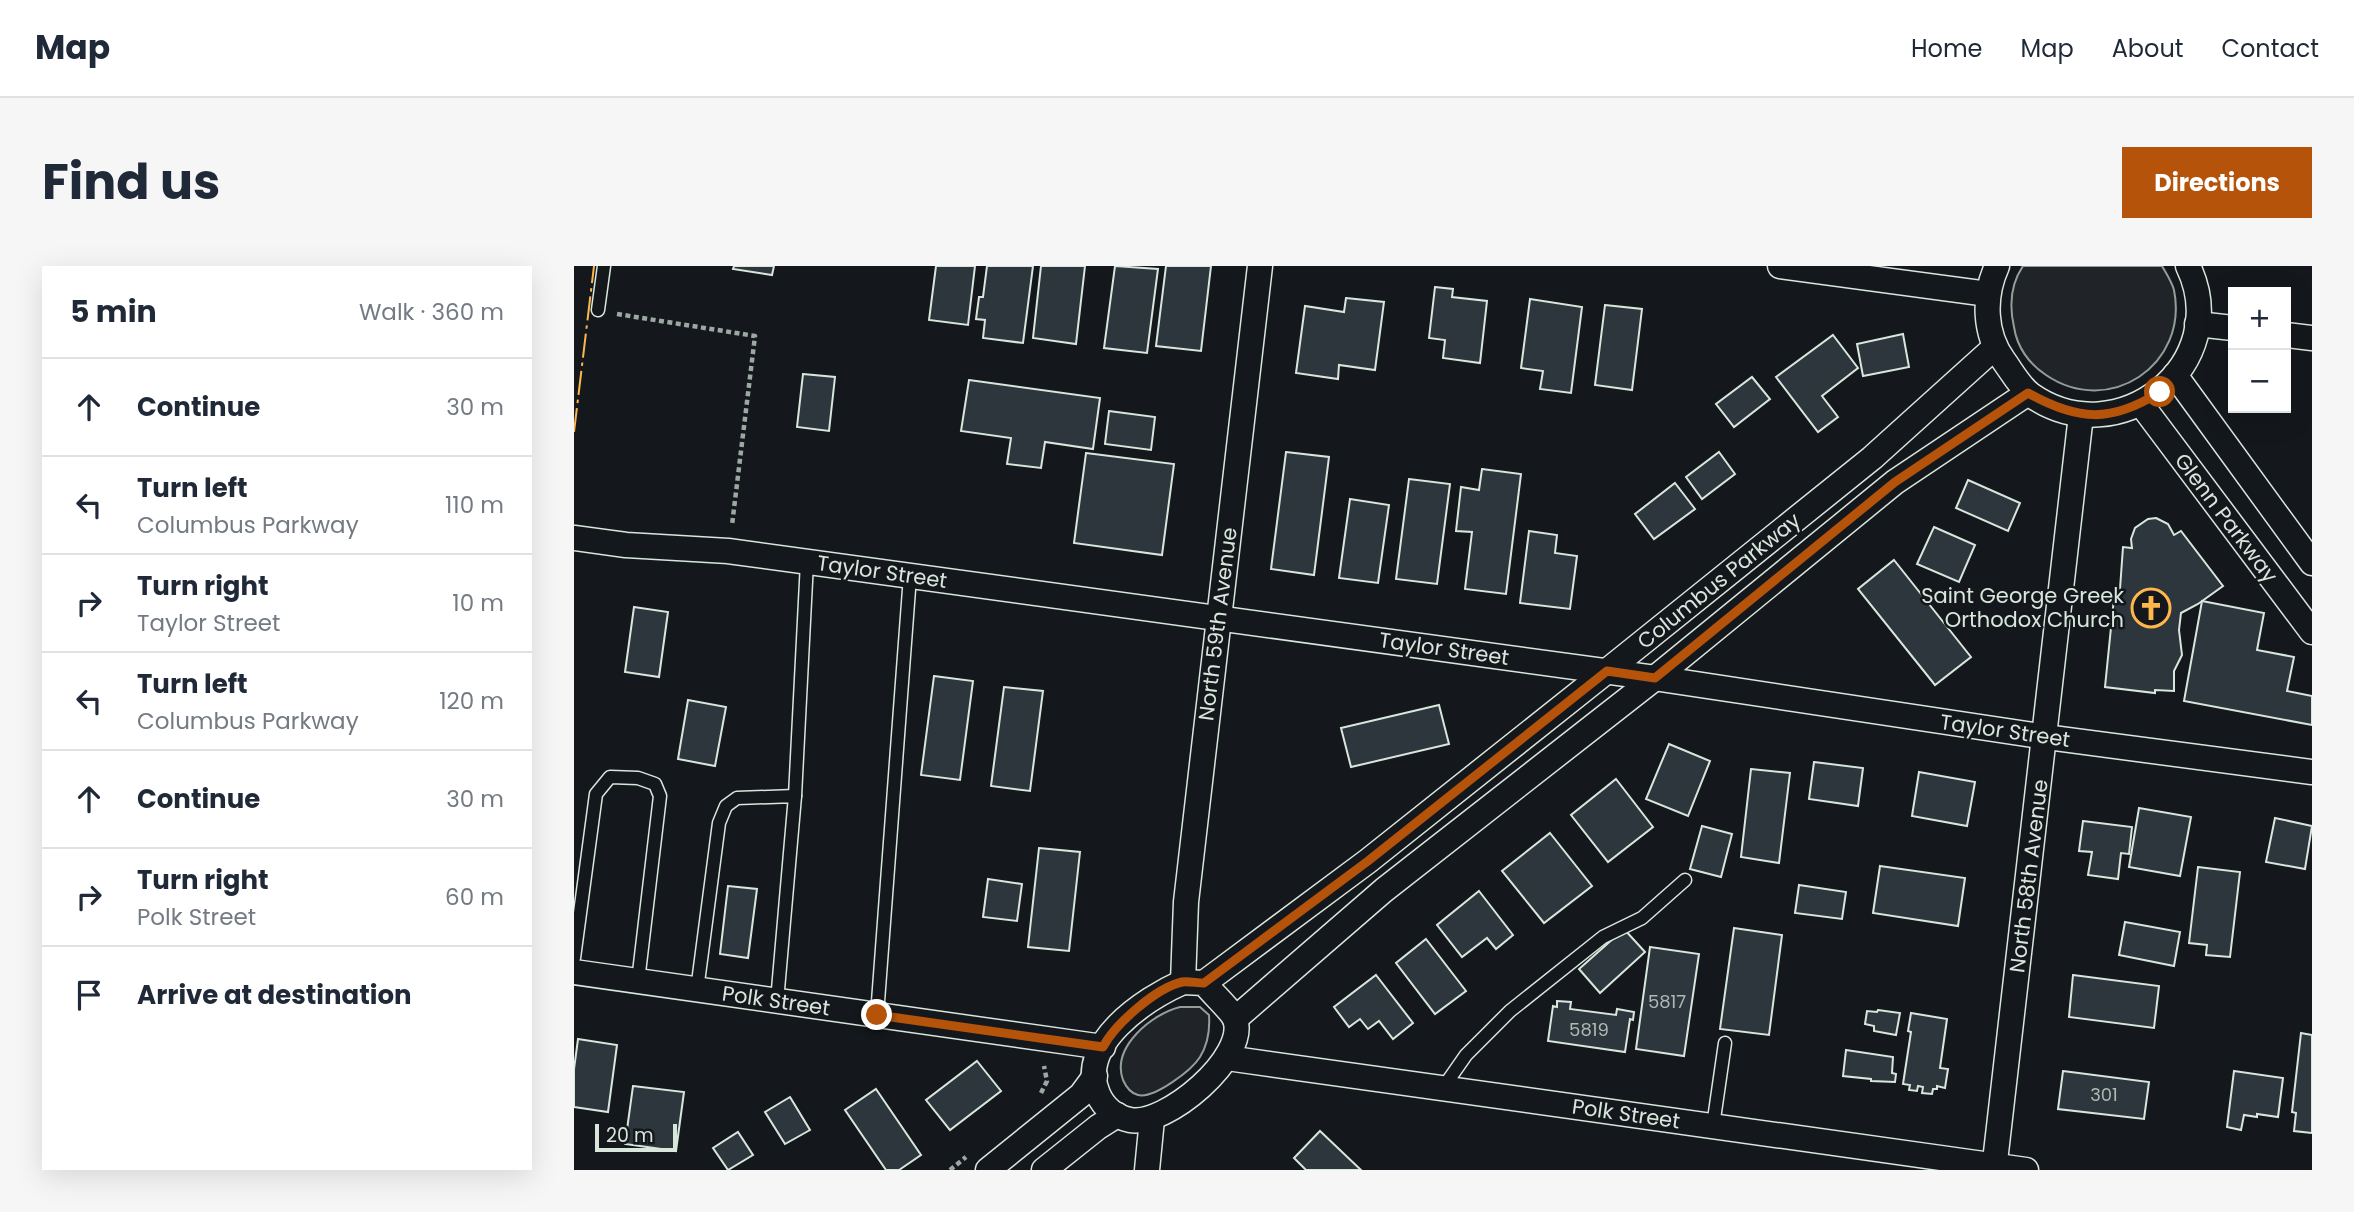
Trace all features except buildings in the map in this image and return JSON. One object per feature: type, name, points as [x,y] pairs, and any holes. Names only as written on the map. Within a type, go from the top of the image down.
[{"type":"street","name":"North 59th Avenue","points":[[1193,982],[1186,902],[1260,266]]},
{"type":"street","points":[[1780,266],[1988,294]]},
{"type":"street","points":[[1997,266],[1988,294],[1987,322],[1994,348],[2028,393],[2053,407],[2081,415],[2112,414],[2141,404],[2160,392],[2175,375],[2190,351],[2197,324],[2196,287],[2188,266]]},
{"type":"street","points":[[2197,324],[2228,327]]},
{"type":"street","points":[[2291,336],[2312,338]]},
{"type":"street","name":"Columbus Parkway","points":[[1193,982],[1368,861],[1872,458],[1994,348]]},
{"type":"street","name":"Glenn Parkway","points":[[2175,375],[2312,563]]},
{"type":"street","name":"Columbus Parkway","points":[[1235,1019],[1384,890],[1655,678],[1895,482],[2028,393]]},
{"type":"street","name":"Glenn Parkway","points":[[2141,404],[2312,632]]},
{"type":"street","name":"North 58th Avenue","points":[[1994,1168],[2046,737],[2081,415]]},
{"type":"street","name":"Taylor Street","points":[[574,538],[626,545],[729,551],[1607,671],[2046,737],[2312,772]]},
{"type":"street","name":"Polk Street","points":[[574,972],[1103,1047]]},
{"type":"street","points":[[1193,982],[1235,1019],[1236,1037],[1227,1058],[1183,1100],[1152,1119],[1133,1121],[1117,1115],[1103,1104],[1096,1090],[1098,1059],[1109,1036],[1144,1003],[1193,982]]},
{"type":"street","name":"Polk Street","points":[[1227,1058],[1994,1168],[2026,1170]]},
{"type":"street","points":[[988,1170],[1081,1096],[1095,1076]]},
{"type":"street","points":[[1044,1170],[1117,1115]]},
{"type":"street","points":[[1147,1170],[1152,1119]]},
{"type":"lane","points":[[598,310],[604,266]]},
{"type":"lane","points":[[777,1001],[794,796],[807,562]]},
{"type":"lane","points":[[877,1015],[910,576]]},
{"type":"lane","points":[[574,958],[596,794],[610,777],[638,778],[655,784],[660,796],[638,981]]},
{"type":"lane","points":[[698,990],[719,823],[726,806],[737,798],[794,796]]},
{"type":"lane","points":[[1443,1088],[1466,1055],[1510,1011],[1603,937],[1642,918],[1685,880]]},
{"type":"lane","points":[[1713,1126],[1725,1043]]},
{"type":"path","points":[[598,310],[755,336],[729,551]]},
{"type":"path","points":[[1036,1063],[1045,1067],[1047,1081],[1039,1098]]},
{"type":"path","points":[[950,1170],[970,1154]]},
{"type":"shaded area","points":[[2023,266],[2162,266],[2174,290],[2175,317],[2169,341],[2157,361],[2139,377],[2118,387],[2095,390],[2070,387],[2046,375],[2034,366],[2025,354],[2018,341],[2011,311],[2015,280]]},
{"type":"shaded area","points":[[1180,1007],[1200,1007],[1209,1015],[1208,1036],[1200,1057],[1181,1076],[1163,1088],[1145,1095],[1133,1093],[1124,1083],[1121,1068],[1128,1044],[1146,1024]]},
{"type":"power","points":[[574,432],[594,266]]},
{"type":"place","name":"Saint George Greek Orthodox Church","points":[[2151,608]]},
{"type":"route","points":[[877,1015],[1103,1047],[1124,1019],[1144,1003],[1183,982],[1204,983],[1368,861],[1607,671],[1655,678],[1895,482],[2028,393],[2053,407],[2081,415],[2112,414],[2141,404],[2160,392]]}]
